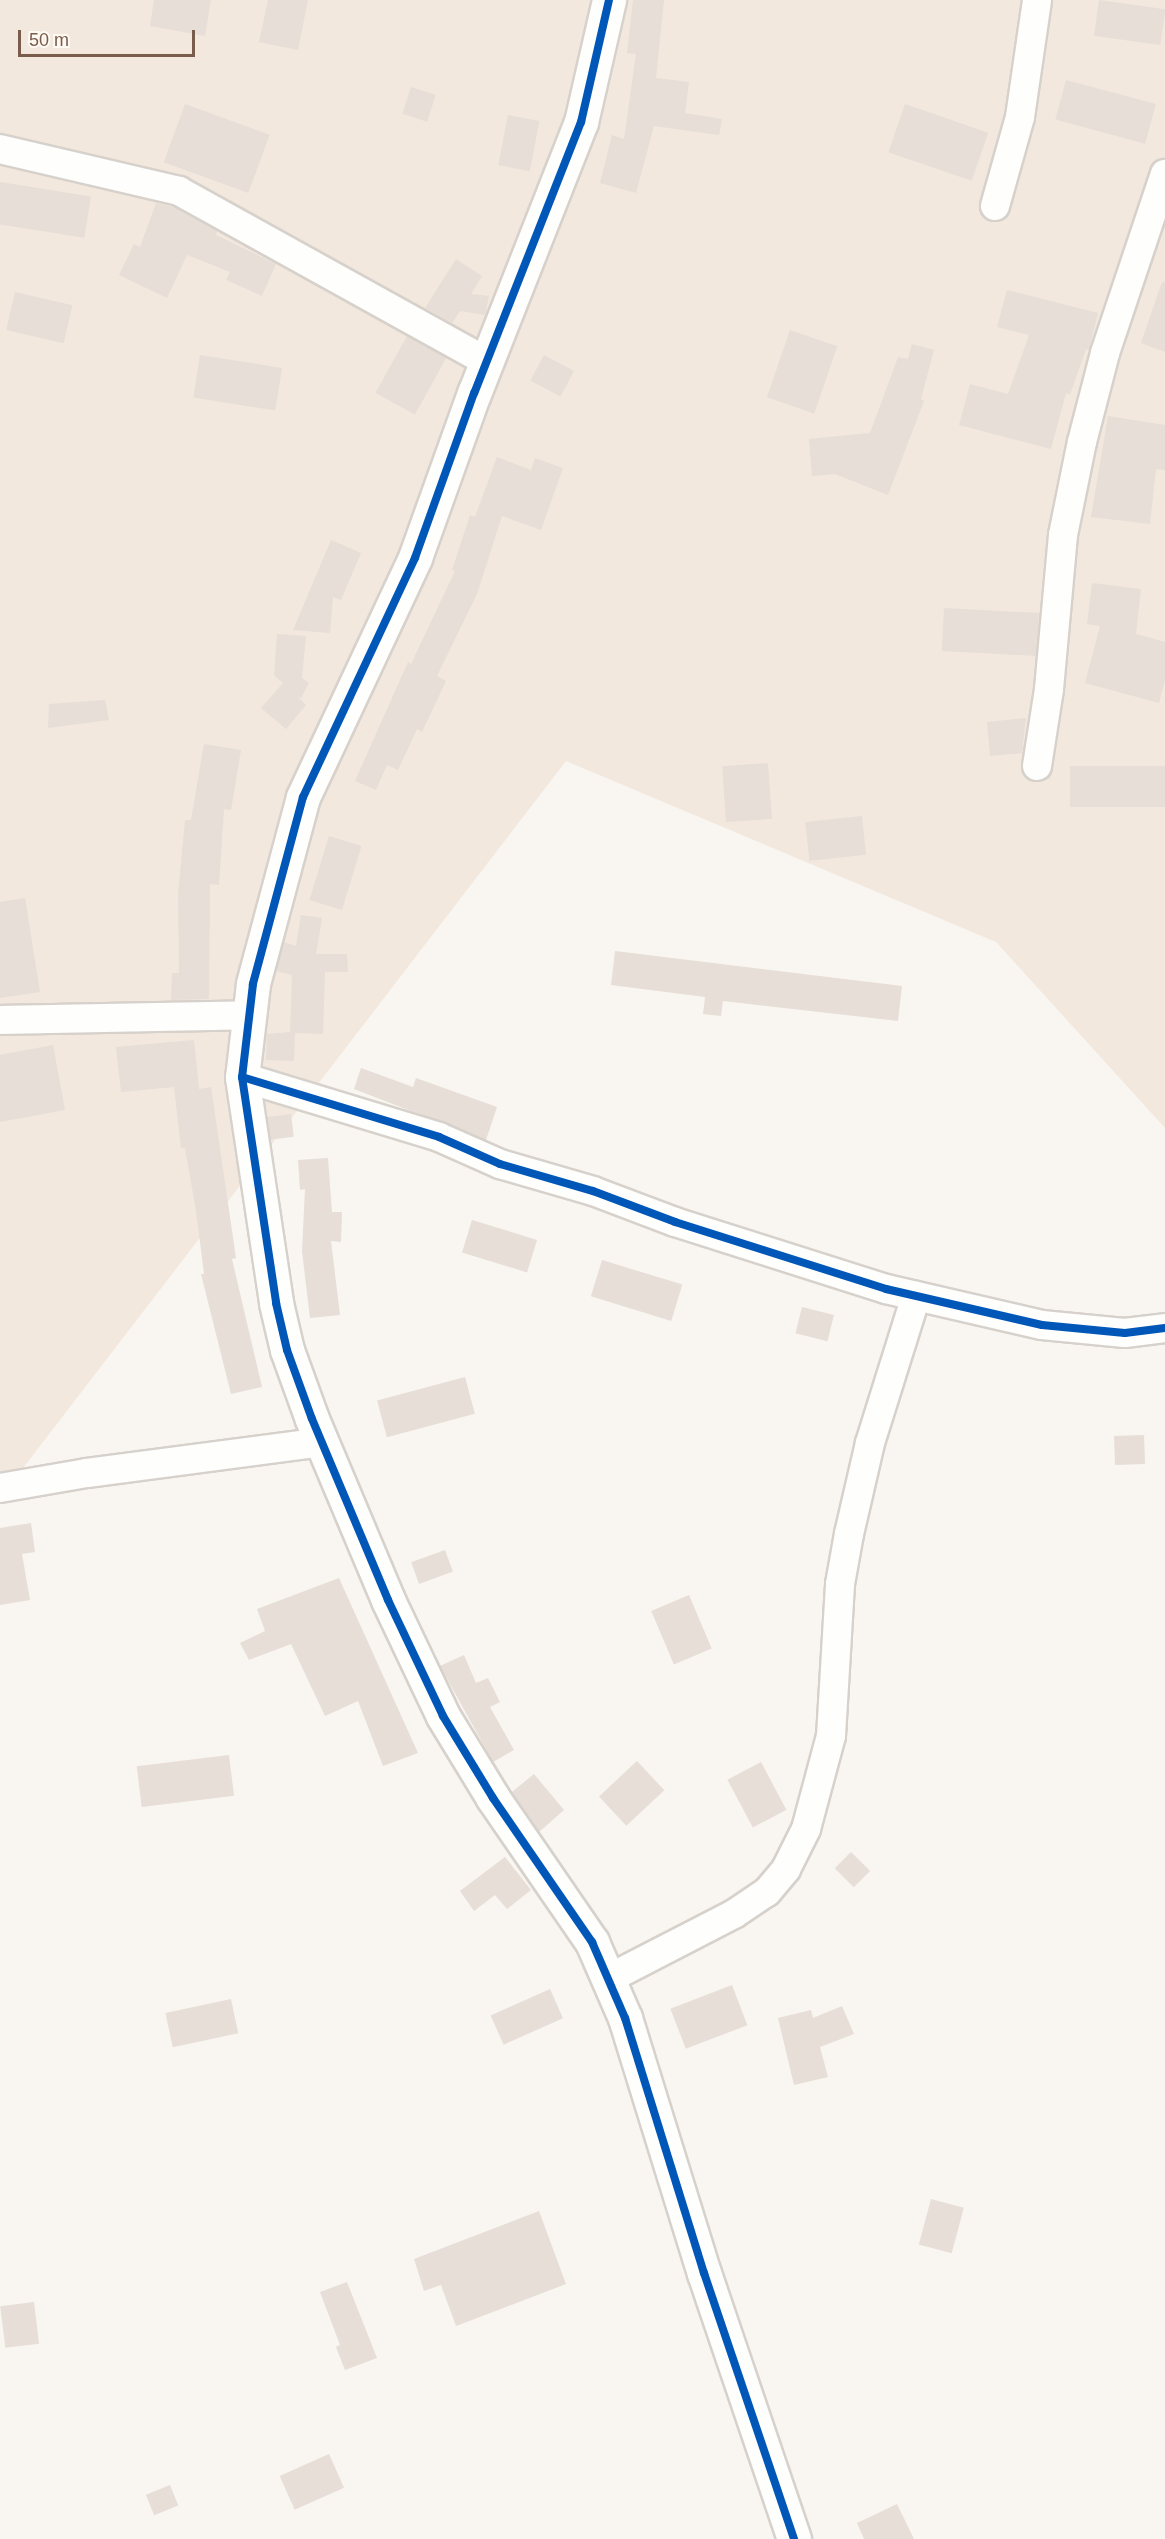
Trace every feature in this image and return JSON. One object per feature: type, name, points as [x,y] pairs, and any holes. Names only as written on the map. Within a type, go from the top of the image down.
[{"type":"street","points":[[609,0],[580,122],[486,361],[416,558],[303,797],[253,984],[242,1077],[276,1303],[287,1350],[322,1442],[388,1600],[443,1716],[494,1798],[592,1942],[625,2018],[704,2273],[794,2539]]},
{"type":"street","points":[[995,206],[1020,117],[1037,0]]},
{"type":"street","points":[[0,150],[179,191],[486,361]]},
{"type":"street","points":[[1037,766],[1049,689],[1063,535],[1082,442],[1105,353],[1165,174]]},
{"type":"street","points":[[0,1020],[250,1015]]},
{"type":"street","points":[[242,1077],[439,1137],[500,1164],[593,1191],[675,1222],[916,1296],[1042,1325],[1125,1333],[1165,1328]]},
{"type":"street","points":[[608,1979],[734,1914],[766,1892],[786,1869],[806,1829],[831,1736],[840,1584],[849,1534],[870,1443],[916,1296]]},
{"type":"street","points":[[0,1488],[87,1473],[322,1442]]},
{"type":"shaded area","points":[[0,0],[1165,0],[1165,1128],[996,942],[566,761],[0,1498]]},
{"type":"building","points":[[154,0],[211,0],[205,36],[150,26]]},
{"type":"building","points":[[268,0],[308,0],[298,50],[259,42]]},
{"type":"building","points":[[633,0],[664,0],[656,78],[689,82],[685,113],[722,119],[719,135],[654,126],[636,193],[600,183],[612,135],[624,139],[636,54],[627,53]]},
{"type":"building","points":[[1099,0],[1165,9],[1160,45],[1094,36]]},
{"type":"building","points":[[1066,80],[1156,104],[1145,144],[1055,120]]},
{"type":"building","points":[[411,87],[436,95],[427,122],[402,114]]},
{"type":"building","points":[[185,104],[270,135],[248,193],[164,162]]},
{"type":"building","points":[[905,104],[988,133],[972,181],[888,152]]},
{"type":"building","points":[[508,115],[539,121],[530,171],[498,165]]},
{"type":"building","points":[[0,182],[91,196],[84,238],[0,225]]},
{"type":"building","points":[[156,203],[173,207],[217,231],[216,235],[276,264],[262,296],[226,280],[230,272],[187,255],[167,298],[119,275],[134,244],[140,247]]},
{"type":"building","points":[[456,259],[482,276],[471,294],[489,296],[485,315],[460,311],[452,323],[425,308]]},
{"type":"building","points":[[1162,282],[1165,283],[1165,352],[1141,343]]},
{"type":"building","points":[[1007,290],[1098,313],[1089,350],[1086,349],[1070,395],[1066,393],[1051,449],[959,425],[970,384],[1008,394],[1029,335],[997,327]]},
{"type":"building","points":[[15,292],[72,305],[64,343],[6,330]]},
{"type":"building","points":[[790,330],[837,346],[814,413],[767,397]]},
{"type":"building","points":[[407,336],[446,358],[415,415],[375,393]]},
{"type":"building","points":[[912,344],[934,350],[921,399],[924,401],[888,495],[835,474],[812,476],[809,439],[870,433],[898,357],[908,359]]},
{"type":"building","points":[[200,355],[282,368],[275,410],[193,397]]},
{"type":"building","points":[[544,355],[574,371],[560,397],[530,381]]},
{"type":"building","points":[[1108,416],[1165,425],[1165,470],[1156,469],[1150,524],[1091,517]]},
{"type":"building","points":[[497,457],[531,470],[535,458],[563,468],[541,530],[502,516],[477,594],[437,676],[446,681],[422,732],[417,729],[398,770],[387,765],[376,790],[355,781],[408,662],[411,664],[455,571],[452,570],[470,515],[475,517]]},
{"type":"building","points":[[331,540],[361,553],[341,600],[333,597],[330,633],[293,630]]},
{"type":"building","points":[[1092,583],[1141,589],[1136,634],[1165,642],[1165,680],[1159,703],[1085,683],[1100,626],[1087,624]]},
{"type":"building","points":[[944,608],[1039,613],[1037,656],[942,651]]},
{"type":"building","points":[[277,634],[306,636],[302,678],[309,683],[301,698],[297,696],[306,705],[286,729],[261,708],[283,683],[274,675]]},
{"type":"building","points":[[105,700],[109,720],[48,728],[49,704]]},
{"type":"building","points":[[1026,718],[1022,753],[990,756],[987,722]]},
{"type":"building","points":[[204,744],[241,750],[231,810],[224,809],[219,885],[210,884],[209,999],[171,1000],[172,973],[179,973],[178,894],[185,820],[191,820]]},
{"type":"building","points":[[768,763],[772,819],[726,822],[722,766]]},
{"type":"building","points":[[1070,766],[1165,766],[1165,807],[1070,807]]},
{"type":"building","points":[[862,816],[866,855],[809,861],[805,822]]},
{"type":"building","points":[[329,836],[362,846],[342,910],[309,900]]},
{"type":"building","points":[[25,898],[40,992],[0,998],[0,902]]},
{"type":"building","points":[[301,915],[322,918],[316,954],[347,954],[348,972],[325,972],[323,1034],[295,1033],[294,1061],[266,1060],[267,1034],[290,1032],[292,975],[276,971],[284,942],[296,946]]},
{"type":"building","points":[[615,951],[902,986],[898,1021],[723,1001],[721,1016],[703,1014],[705,997],[611,985]]},
{"type":"building","points":[[194,1040],[199,1089],[211,1087],[236,1258],[232,1259],[262,1387],[231,1394],[201,1274],[204,1274],[196,1211],[185,1148],[181,1148],[174,1087],[121,1092],[116,1047]]},
{"type":"building","points":[[53,1045],[65,1110],[0,1122],[0,1055]]},
{"type":"building","points":[[361,1068],[413,1087],[416,1078],[497,1107],[486,1140],[354,1089]]},
{"type":"building","points":[[291,1114],[294,1137],[270,1140],[267,1117]]},
{"type":"building","points":[[328,1158],[332,1212],[342,1212],[341,1242],[331,1241],[340,1315],[310,1318],[302,1251],[305,1189],[300,1190],[298,1160]]},
{"type":"building","points":[[472,1220],[537,1240],[527,1272],[462,1253]]},
{"type":"building","points":[[602,1260],[682,1285],[671,1321],[591,1296]]},
{"type":"building","points":[[802,1307],[834,1315],[827,1341],[795,1333]]},
{"type":"building","points":[[465,1377],[475,1414],[387,1437],[377,1401]]},
{"type":"building","points":[[1144,1435],[1145,1464],[1115,1465],[1114,1436]]},
{"type":"building","points":[[31,1523],[35,1552],[22,1554],[30,1600],[0,1605],[0,1528]]},
{"type":"building","points":[[445,1550],[453,1572],[419,1584],[411,1562]]},
{"type":"building","points":[[339,1578],[418,1753],[383,1766],[358,1701],[325,1716],[291,1644],[249,1660],[240,1643],[265,1631],[257,1609]]},
{"type":"building","points":[[689,1595],[712,1648],[674,1664],[651,1611]]},
{"type":"building","points":[[464,1655],[476,1683],[488,1678],[500,1702],[490,1707],[514,1750],[493,1762],[440,1666]]},
{"type":"building","points":[[229,1755],[234,1796],[142,1807],[137,1766]]},
{"type":"building","points":[[637,1761],[664,1790],[626,1826],[599,1796]]},
{"type":"building","points":[[761,1762],[786,1810],[753,1828],[727,1780]]},
{"type":"building","points":[[534,1774],[564,1810],[539,1832],[512,1792]]},
{"type":"building","points":[[851,1852],[870,1871],[854,1887],[835,1868]]},
{"type":"building","points":[[505,1857],[531,1890],[507,1909],[495,1895],[474,1911],[460,1891]]},
{"type":"building","points":[[732,1985],[747,2025],[686,2049],[670,2009]]},
{"type":"building","points":[[550,1989],[563,2018],[504,2045],[491,2015]]},
{"type":"building","points":[[231,1999],[238,2033],[173,2047],[165,2013]]},
{"type":"building","points":[[842,2006],[854,2034],[820,2047],[828,2077],[794,2085],[778,2018],[811,2010],[813,2018]]},
{"type":"building","points":[[931,2199],[964,2208],[952,2253],[919,2244]]},
{"type":"building","points":[[539,2211],[566,2284],[456,2326],[441,2285],[424,2291],[414,2259]]},
{"type":"building","points":[[347,2282],[377,2358],[345,2370],[336,2347],[340,2345],[320,2292]]},
{"type":"building","points":[[34,2302],[39,2344],[5,2348],[0,2306]]},
{"type":"building","points":[[329,2454],[344,2488],[295,2510],[280,2476]]},
{"type":"building","points":[[170,2485],[178,2505],[154,2515],[146,2495]]},
{"type":"building","points":[[897,2504],[914,2539],[864,2539],[857,2523]]},
{"type":"cycle path","points":[[609,0],[581,122],[474,393],[415,558],[303,797],[253,984],[242,1077],[276,1303],[287,1350],[312,1419],[388,1600],[443,1716],[493,1798],[592,1942],[625,2018],[704,2273],[794,2539]]},
{"type":"cycle path","points":[[242,1077],[439,1137],[500,1164],[593,1191],[675,1222],[886,1289],[1042,1325],[1125,1333],[1165,1328]]}]
